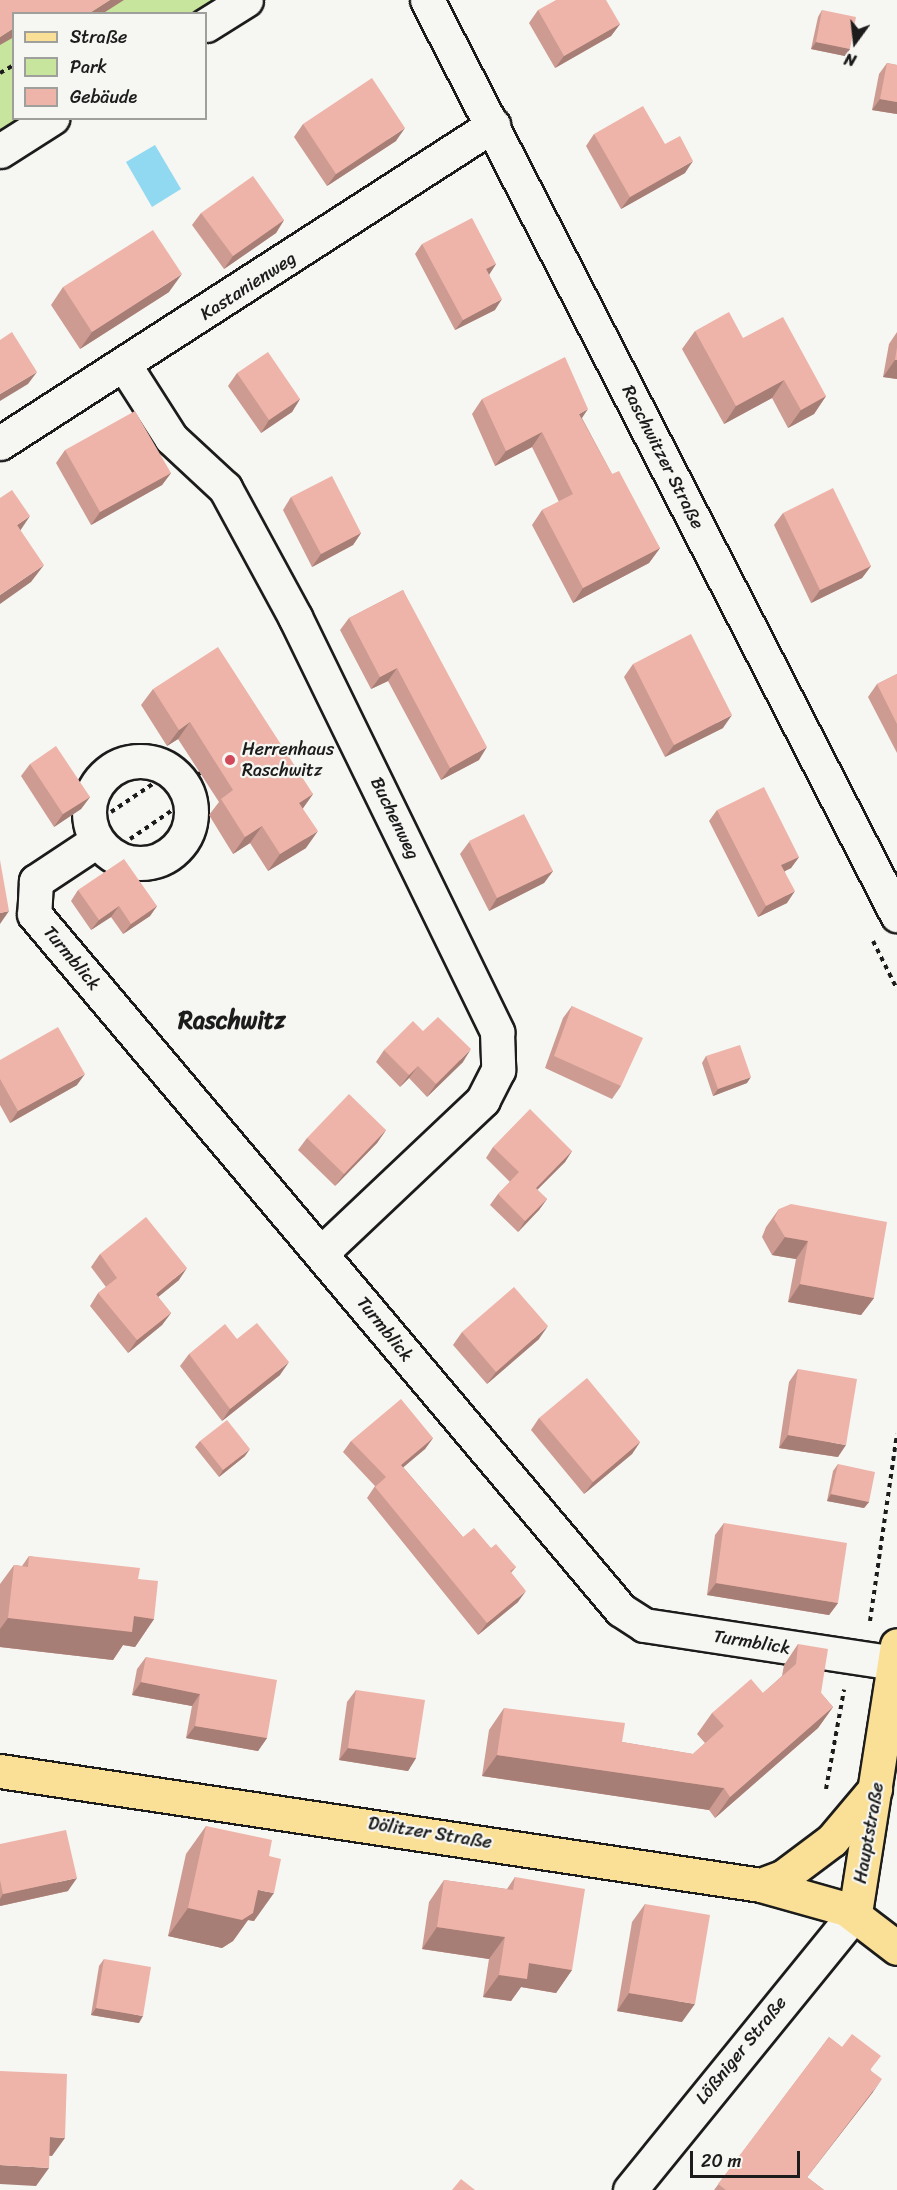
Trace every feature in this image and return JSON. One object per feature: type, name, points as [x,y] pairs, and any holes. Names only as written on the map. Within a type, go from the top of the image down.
[{"type":"main road","name":"Hauptstraße","points":[[855,1913],[879,1782],[896,1654]]},
{"type":"main road","name":"Dölitzer Straße","points":[[0,1771],[761,1885],[855,1913]]},
{"type":"main road","points":[[761,1885],[784,1876],[832,1840],[879,1782]]},
{"type":"main road","points":[[855,1913],[897,1948]]},
{"type":"street","points":[[207,24],[246,0]]},
{"type":"street","name":"Raschwitzer Straße","points":[[427,0],[493,124],[897,915]]},
{"type":"street","points":[[0,151],[49,120]]},
{"type":"street","name":"Kastanienweg","points":[[0,443],[125,366],[493,124]]},
{"type":"street","name":"Buchenweg","points":[[125,366],[171,438],[225,488],[362,750],[497,1032],[498,1071],[483,1100],[322,1252]]},
{"type":"street","points":[[141,759],[186,781],[189,831],[169,856],[154,863],[97,841],[98,780],[110,769],[141,759]]},
{"type":"street","name":"Turmblick","points":[[97,841],[36,881],[34,914],[322,1252],[621,1610],[644,1625],[896,1654]]},
{"type":"street","name":"Lößniger Straße","points":[[630,2190],[855,1913]]},
{"type":"path","points":[[97,841],[186,781]]},
{"type":"path","points":[[97,841],[186,781]]},
{"type":"path","points":[[862,1629],[870,1621],[897,1434]]},
{"type":"path","points":[[824,1802],[847,1678]]},
{"type":"green space","points":[[0,0],[246,0],[207,14],[12,12],[12,120],[50,120],[0,151]]},
{"type":"water","points":[[155,145],[181,189],[152,207],[126,162]]},
{"type":"building","points":[[0,0],[110,0],[91,12],[12,12],[12,29],[0,37]]},
{"type":"building","points":[[556,0],[606,0],[620,24],[564,56],[538,10]]},
{"type":"building","points":[[822,10],[856,17],[850,49],[816,42]]},
{"type":"building","points":[[887,63],[897,65],[897,102],[880,99]]},
{"type":"building","points":[[372,78],[405,128],[336,174],[303,124]]},
{"type":"building","points":[[643,106],[665,144],[680,136],[693,161],[630,197],[594,134]]},
{"type":"building","points":[[253,176],[284,220],[233,256],[201,213]]},
{"type":"building","points":[[472,218],[496,264],[486,269],[502,299],[463,320],[422,244]]},
{"type":"building","points":[[153,230],[182,274],[92,332],[63,287]]},
{"type":"building","points":[[729,312],[743,338],[783,317],[826,396],[801,410],[784,380],[736,406],[695,331]]},
{"type":"building","points":[[12,332],[37,372],[0,394],[0,340]]},
{"type":"building","points":[[268,352],[300,399],[269,420],[237,373]]},
{"type":"building","points":[[565,357],[588,409],[579,414],[612,474],[619,471],[660,548],[583,588],[542,510],[573,494],[542,432],[506,451],[482,399]]},
{"type":"building","points":[[135,411],[171,473],[100,512],[65,450]]},
{"type":"building","points":[[332,476],[361,533],[321,554],[291,497]]},
{"type":"building","points":[[833,488],[871,566],[820,590],[783,513]]},
{"type":"building","points":[[12,490],[30,516],[17,525],[44,565],[0,595],[0,498]]},
{"type":"building","points":[[403,590],[487,747],[450,768],[397,668],[380,677],[349,618]]},
{"type":"building","points":[[691,634],[732,715],[674,745],[633,664]]},
{"type":"building","name":"Herrenhaus Raschwitz","points":[[218,647],[313,794],[299,803],[318,831],[280,854],[262,826],[245,837],[221,799],[233,790],[190,722],[179,730],[153,689]]},
{"type":"building","points":[[897,674],[897,724],[877,684]]},
{"type":"building","points":[[56,746],[90,797],[63,814],[30,764]]},
{"type":"building","points":[[764,787],[799,857],[781,865],[795,891],[766,906],[717,810]]},
{"type":"building","points":[[524,814],[553,871],[497,898],[469,841]]},
{"type":"building","points":[[124,859],[157,906],[131,924],[119,906],[99,920],[78,890]]},
{"type":"building","points":[[0,860],[9,911],[0,913]]},
{"type":"building","points":[[572,1006],[643,1038],[621,1086],[554,1056]]},
{"type":"building","points":[[438,1017],[471,1049],[436,1084],[418,1066],[409,1075],[384,1050],[413,1021],[423,1031]]},
{"type":"building","points":[[58,1027],[85,1074],[18,1111],[0,1079],[0,1060]]},
{"type":"building","points":[[740,1045],[751,1077],[718,1089],[706,1056]]},
{"type":"building","points":[[349,1094],[386,1130],[344,1174],[307,1138]]},
{"type":"building","points":[[530,1109],[572,1151],[536,1188],[547,1199],[525,1221],[498,1194],[519,1172],[493,1147]]},
{"type":"building","points":[[791,1204],[887,1222],[874,1298],[800,1284],[808,1241],[785,1237],[774,1219],[779,1209]]},
{"type":"building","points":[[146,1217],[187,1268],[156,1294],[171,1313],[137,1340],[98,1293],[117,1278],[100,1254]]},
{"type":"building","points":[[514,1287],[548,1326],[496,1372],[462,1332]]},
{"type":"building","points":[[257,1323],[289,1362],[230,1409],[189,1354],[225,1324],[237,1339]]},
{"type":"building","points":[[798,1369],[857,1379],[846,1445],[788,1435]]},
{"type":"building","points":[[587,1378],[640,1442],[593,1482],[539,1418]]},
{"type":"building","points":[[401,1399],[433,1438],[401,1465],[463,1537],[474,1528],[491,1548],[496,1544],[516,1567],[510,1571],[526,1591],[487,1623],[375,1487],[386,1477],[351,1441]]},
{"type":"building","points":[[227,1420],[250,1449],[223,1470],[200,1441]]},
{"type":"building","points":[[838,1464],[875,1472],[869,1502],[831,1494]]},
{"type":"building","points":[[724,1523],[847,1543],[838,1603],[716,1583]]},
{"type":"building","points":[[29,1556],[140,1568],[138,1579],[158,1581],[154,1619],[134,1616],[132,1632],[8,1618],[14,1565],[28,1567]]},
{"type":"building","points":[[798,1644],[828,1649],[821,1693],[833,1707],[730,1797],[724,1788],[497,1755],[504,1708],[625,1723],[622,1742],[693,1754],[724,1726],[712,1713],[751,1679],[763,1693],[796,1664]]},
{"type":"building","points":[[146,1657],[277,1680],[267,1738],[195,1726],[200,1694],[141,1682]]},
{"type":"building","points":[[356,1690],[425,1700],[416,1758],[348,1748]]},
{"type":"building","points":[[206,1826],[272,1840],[269,1856],[281,1859],[274,1893],[258,1890],[253,1913],[242,1920],[188,1908]]},
{"type":"building","points":[[66,1830],[77,1878],[3,1894],[0,1880],[0,1844]]},
{"type":"building","points":[[515,1877],[585,1889],[572,1970],[529,1963],[527,1979],[499,1975],[505,1937],[437,1927],[444,1880],[513,1890]]},
{"type":"building","points":[[645,1904],[710,1915],[695,2004],[629,1993]]},
{"type":"building","points":[[104,1959],[151,1967],[143,2016],[96,2008]]},
{"type":"building","points":[[852,2034],[881,2056],[870,2070],[882,2079],[807,2177],[824,2190],[726,2190],[718,2184],[829,2037],[842,2047]]},
{"type":"building","points":[[0,2071],[67,2074],[65,2138],[50,2137],[49,2168],[0,2165]]},
{"type":"building","points":[[461,2179],[475,2190],[452,2190]]},
{"type":"place","name":"Herrenhaus Raschwitz","points":[[230,760]]},
{"type":"district","name":"Raschwitz","points":[[232,1021]]}]
